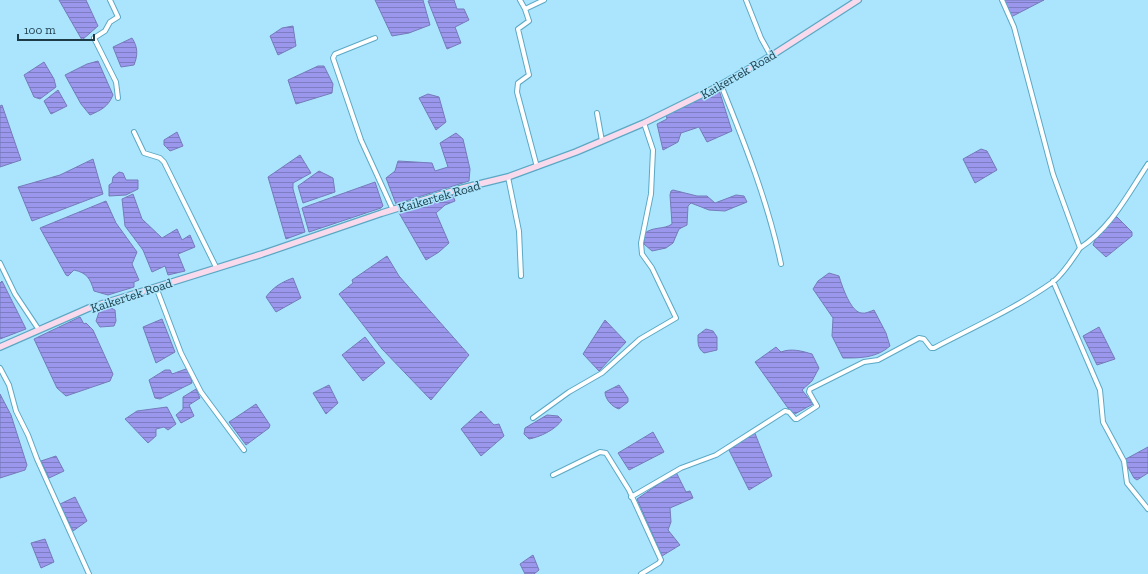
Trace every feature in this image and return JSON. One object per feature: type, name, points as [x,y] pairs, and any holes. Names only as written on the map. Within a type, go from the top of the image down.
[{"type":"main road","name":"Kaikertek Road","points":[[0,347],[89,308],[392,210],[508,177],[602,141],[644,123],[721,85],[771,56],[858,0]]},
{"type":"street","points":[[110,0],[118,18],[110,22],[105,31],[94,38],[116,82],[118,98]]},
{"type":"street","points":[[520,0],[529,21],[518,29],[529,75],[518,83],[517,92],[537,167]]},
{"type":"street","points":[[524,9],[544,0]]},
{"type":"street","points":[[746,0],[761,38],[771,56]]},
{"type":"street","points":[[1002,0],[1014,26],[1053,174],[1080,248]]},
{"type":"street","points":[[375,38],[335,54],[333,58],[361,140],[392,210]]},
{"type":"street","points":[[721,85],[753,165],[756,179],[774,230],[781,264]]},
{"type":"street","points":[[596,113],[602,141]]},
{"type":"street","points":[[533,418],[573,389],[602,373],[640,339],[676,318],[652,268],[642,254],[640,243],[651,194],[653,150],[644,123]]},
{"type":"street","points":[[134,132],[144,153],[160,158],[164,162],[216,267]]},
{"type":"street","points":[[631,497],[681,468],[716,455],[785,411],[789,412],[795,419],[797,419],[817,406],[809,392],[810,389],[864,362],[878,360],[919,338],[924,339],[929,346],[934,348],[1014,305],[1053,281],[1066,268],[1080,248],[1094,240],[1119,209],[1148,164]]},
{"type":"street","points":[[508,177],[519,231],[521,276]]},
{"type":"street","points":[[0,263],[15,294],[39,330]]},
{"type":"street","points":[[1053,281],[1100,390],[1103,422],[1124,461],[1127,483],[1148,509]]},
{"type":"street","points":[[156,287],[181,353],[201,392],[244,450]]},
{"type":"street","points":[[0,368],[9,386],[16,411],[89,574]]},
{"type":"street","points":[[553,475],[604,452],[614,463],[660,560],[659,563],[641,574]]},
{"type":"shaded area","points":[[59,0],[86,0],[98,26],[82,40]]},
{"type":"shaded area","points":[[375,0],[423,0],[430,25],[409,33],[392,36]]},
{"type":"shaded area","points":[[454,0],[457,9],[464,9],[469,20],[455,27],[461,43],[447,49],[428,1]]},
{"type":"shaded area","points":[[1004,0],[1044,0],[1011,17]]},
{"type":"shaded area","points":[[293,26],[296,46],[278,55],[270,36],[282,28]]},
{"type":"shaded area","points":[[132,38],[137,51],[134,65],[121,67],[113,47]]},
{"type":"shaded area","points":[[98,61],[113,95],[104,108],[90,115],[81,104],[65,75],[87,64]]},
{"type":"shaded area","points":[[44,62],[54,79],[56,87],[40,99],[34,97],[24,75]]},
{"type":"shaded area","points":[[318,66],[324,66],[333,84],[332,93],[296,104],[288,80]]},
{"type":"shaded area","points":[[58,90],[67,106],[51,114],[44,101]]},
{"type":"shaded area","points":[[719,90],[732,131],[707,142],[699,127],[681,133],[678,142],[663,150],[657,124],[667,119],[666,115]]},
{"type":"shaded area","points":[[428,94],[439,97],[446,122],[436,130],[419,98]]},
{"type":"shaded area","points":[[2,105],[21,160],[0,167],[0,106]]},
{"type":"shaded area","points":[[177,132],[183,146],[170,151],[164,145],[164,140]]},
{"type":"shaded area","points":[[456,133],[463,139],[470,169],[469,181],[396,204],[386,178],[395,171],[398,161],[432,163],[435,171],[448,167],[440,143]]},
{"type":"shaded area","points":[[981,149],[987,151],[997,170],[975,183],[963,159]]},
{"type":"shaded area","points":[[300,155],[311,173],[293,183],[293,189],[305,232],[286,239],[268,177]]},
{"type":"shaded area","points":[[93,159],[103,194],[32,221],[18,187],[60,175]]},
{"type":"shaded area","points":[[319,171],[333,178],[335,192],[303,203],[298,186]]},
{"type":"shaded area","points":[[119,172],[123,173],[126,180],[138,180],[138,189],[126,195],[109,196],[109,185],[112,183],[113,177]]},
{"type":"shaded area","points":[[375,182],[383,206],[381,208],[309,232],[302,208]]},
{"type":"shaded area","points":[[673,190],[697,196],[707,196],[715,203],[736,195],[744,196],[747,202],[725,211],[709,210],[691,203],[688,206],[687,225],[679,229],[673,243],[666,248],[652,251],[644,244],[644,234],[651,230],[672,224],[670,195],[671,191]]},
{"type":"shaded area","points":[[133,194],[142,219],[162,238],[177,229],[182,240],[190,235],[195,247],[178,254],[185,271],[168,275],[165,266],[152,272],[143,250],[125,226],[122,199]]},
{"type":"shaded area","points":[[453,195],[455,201],[445,205],[436,213],[449,243],[439,252],[426,260],[399,213]]},
{"type":"shaded area","points":[[106,201],[116,223],[137,252],[132,264],[139,280],[134,282],[134,287],[108,295],[94,291],[89,279],[82,273],[74,270],[68,276],[66,275],[40,228]]},
{"type":"shaded area","points":[[1115,215],[1132,232],[1132,236],[1106,257],[1093,245],[1095,240]]},
{"type":"shaded area","points":[[387,256],[399,276],[469,355],[431,400],[382,349],[339,294],[353,283],[352,280]]},
{"type":"shaded area","points":[[829,273],[839,276],[842,286],[854,309],[862,313],[874,310],[886,333],[890,346],[885,350],[874,355],[843,358],[832,336],[833,318],[813,289],[818,281]]},
{"type":"shaded area","points":[[293,278],[301,298],[276,312],[266,297],[278,285]]},
{"type":"shaded area","points":[[2,281],[26,329],[0,339],[0,283]]},
{"type":"shaded area","points":[[109,307],[115,310],[116,321],[114,326],[100,327],[96,321],[100,309]]},
{"type":"shaded area","points":[[80,317],[84,324],[86,323],[93,330],[113,374],[110,381],[66,396],[57,388],[34,339]]},
{"type":"shaded area","points":[[162,319],[175,352],[156,363],[143,327]]},
{"type":"shaded area","points":[[605,320],[626,342],[599,371],[583,354]]},
{"type":"shaded area","points":[[1099,327],[1115,359],[1097,365],[1083,336]]},
{"type":"shaded area","points":[[706,329],[713,331],[717,337],[717,350],[704,353],[699,347],[698,335]]},
{"type":"shaded area","points":[[365,337],[385,363],[363,381],[342,355]]},
{"type":"shaded area","points":[[776,347],[781,352],[793,350],[812,354],[819,368],[812,381],[802,390],[813,404],[793,415],[755,362]]},
{"type":"shaded area","points":[[186,369],[189,370],[192,383],[160,399],[155,398],[149,380],[165,370],[170,370],[172,374]]},
{"type":"shaded area","points":[[329,385],[338,403],[326,414],[313,393]]},
{"type":"shaded area","points":[[619,385],[628,398],[628,402],[619,409],[609,402],[605,392]]},
{"type":"shaded area","points":[[196,389],[200,398],[189,405],[194,416],[181,423],[176,415],[183,409],[183,397]]},
{"type":"shaded area","points":[[0,394],[11,415],[27,465],[25,470],[0,478]]},
{"type":"shaded area","points":[[256,404],[270,425],[269,428],[246,445],[229,422]]},
{"type":"shaded area","points":[[167,407],[176,424],[168,430],[164,427],[156,429],[156,436],[148,443],[125,419],[137,411]]},
{"type":"shaded area","points":[[481,411],[494,425],[499,424],[504,436],[481,456],[461,429]]},
{"type":"shaded area","points":[[547,415],[558,416],[562,420],[559,424],[547,432],[538,437],[529,439],[524,434],[525,428]]},
{"type":"shaded area","points":[[754,431],[772,476],[749,490],[729,450]]},
{"type":"shaded area","points":[[653,432],[664,452],[629,470],[618,453]]},
{"type":"shaded area","points":[[1148,447],[1148,473],[1137,480],[1134,478],[1124,460]]},
{"type":"shaded area","points":[[56,456],[64,471],[49,478],[41,461]]},
{"type":"shaded area","points":[[676,472],[686,492],[690,491],[693,498],[670,508],[671,522],[668,530],[680,545],[662,556],[637,499]]},
{"type":"shaded area","points":[[75,497],[87,521],[73,531],[60,504]]},
{"type":"shaded area","points":[[45,539],[54,562],[41,568],[31,543]]},
{"type":"shaded area","points":[[533,555],[539,570],[534,574],[525,574],[520,564]]}]
